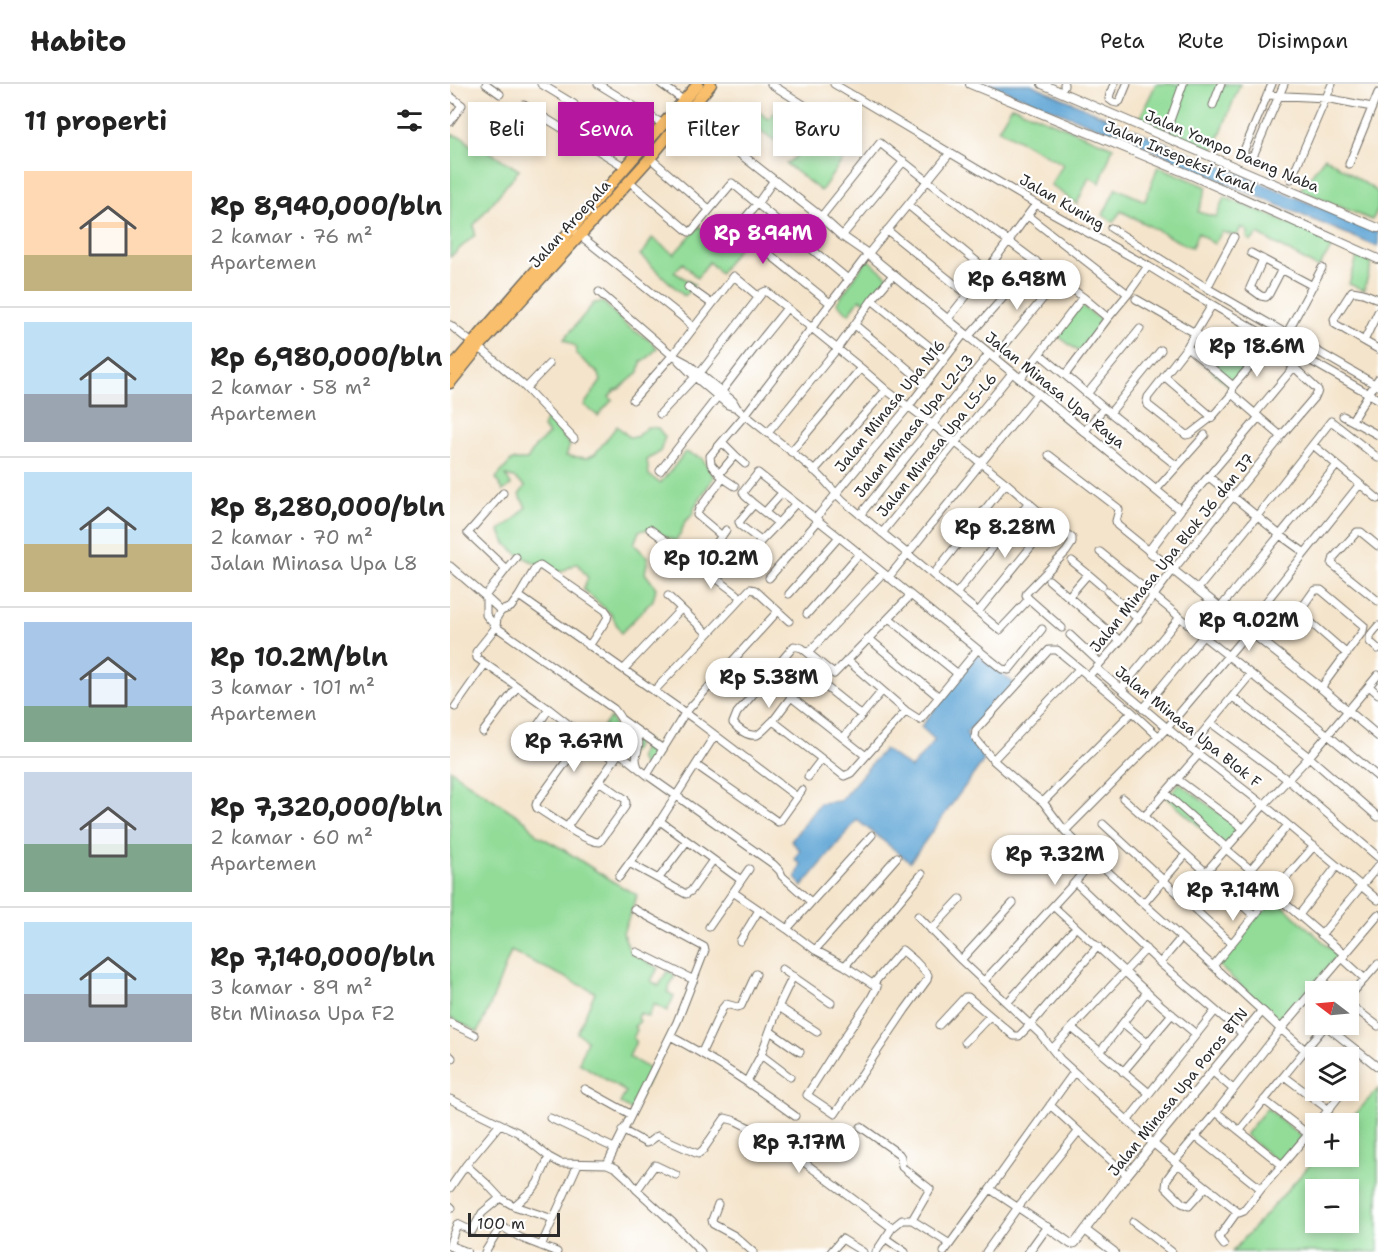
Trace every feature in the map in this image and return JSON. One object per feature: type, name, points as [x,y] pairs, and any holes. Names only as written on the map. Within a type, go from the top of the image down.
[{"type":"main road","name":"Jalan Aroepala","points":[[654,134],[698,84]]},
{"type":"main road","name":"Jalan Aroepala","points":[[696,102],[711,84]]},
{"type":"main road","name":"Jalan Aroepala","points":[[576,232],[630,182],[666,138]]},
{"type":"main road","name":"Jalan Aroepala","points":[[450,369],[476,345],[576,232],[634,156]]},
{"type":"main road","name":"Jalan Aroepala","points":[[450,383],[476,345]]},
{"type":"street","points":[[486,84],[500,94]]},
{"type":"street","points":[[540,84],[571,102]]},
{"type":"street","points":[[598,84],[663,124]]},
{"type":"street","points":[[661,84],[683,100]]},
{"type":"street","points":[[771,84],[799,102]]},
{"type":"street","name":"Jalan Kuning","points":[[834,84],[1036,204],[1378,399]]},
{"type":"street","name":"Jalan Insepeksi Kanal","points":[[970,84],[1191,175],[1378,259]]},
{"type":"street","name":"Jalan Yompo Daeng Naba","points":[[1042,84],[1378,228]]},
{"type":"street","points":[[1114,84],[1109,99],[1117,104],[1127,84]]},
{"type":"street","points":[[1167,129],[1183,84]]},
{"type":"street","points":[[1213,105],[1221,84]]},
{"type":"street","points":[[1272,84],[1245,150],[1246,157],[1250,158],[1254,154],[1284,84]]},
{"type":"street","points":[[1291,179],[1332,84]]},
{"type":"street","points":[[1349,164],[1378,93]]},
{"type":"street","points":[[1267,95],[1326,98],[1372,107]]},
{"type":"street","points":[[450,96],[462,104],[450,122]]},
{"type":"street","points":[[546,119],[625,167]]},
{"type":"street","points":[[821,217],[879,143],[1009,240],[1108,318]]},
{"type":"street","points":[[735,486],[721,476],[711,464],[710,456],[745,415],[868,254],[950,153]]},
{"type":"street","name":"Jalan Minasa Upa Raya","points":[[743,156],[842,236],[868,254],[1180,510]]},
{"type":"street","points":[[650,158],[710,209]]},
{"type":"street","points":[[842,236],[904,161]]},
{"type":"street","points":[[735,230],[758,204],[774,180]]},
{"type":"street","points":[[630,182],[689,232],[692,232],[732,183],[849,280]]},
{"type":"street","points":[[947,320],[1036,204]]},
{"type":"street","points":[[908,205],[987,270]]},
{"type":"street","points":[[772,216],[752,238],[753,241],[830,303]]},
{"type":"street","points":[[1028,216],[1128,294]]},
{"type":"street","points":[[1111,228],[1207,288],[1377,383],[1352,420]]},
{"type":"street","points":[[887,230],[967,294]]},
{"type":"street","points":[[576,232],[694,328]]},
{"type":"street","points":[[1207,288],[1234,237]]},
{"type":"street","points":[[1251,253],[1313,286]]},
{"type":"street","points":[[1263,259],[1250,288],[1261,296],[1266,297],[1269,294],[1282,269]]},
{"type":"street","name":"Jalan Minasa Upa N16","points":[[769,578],[945,359],[1035,261]]},
{"type":"street","points":[[1065,375],[1148,266]]},
{"type":"street","points":[[1279,343],[1287,334],[1322,268]]},
{"type":"street","points":[[1171,281],[1178,270]]},
{"type":"street","points":[[768,433],[837,349],[893,275]]},
{"type":"street","points":[[633,400],[675,358],[694,328],[734,276],[759,297]]},
{"type":"street","name":"Jalan Minasa Upa L2-L3","points":[[860,515],[932,424],[1059,279]]},
{"type":"street","points":[[688,286],[712,304]]},
{"type":"street","points":[[660,414],[697,375],[766,291],[1072,538],[1072,543],[1066,552],[1026,595],[1062,628]]},
{"type":"street","points":[[1378,299],[1352,291],[1334,319],[1335,324],[1378,349]]},
{"type":"street","points":[[599,292],[675,358],[687,363],[697,375],[720,394],[733,400],[737,408],[829,484],[836,495],[1000,630],[1029,599]]},
{"type":"street","name":"Jalan Minasa Upa L5-L6","points":[[882,533],[956,443],[1016,376],[1040,354],[1083,297]]},
{"type":"street","points":[[1136,299],[1251,366]]},
{"type":"street","points":[[872,300],[945,359]]},
{"type":"street","points":[[1149,550],[1294,367],[1269,346],[1212,417],[1186,435],[1148,405],[1148,397],[1187,347],[1212,305]]},
{"type":"street","points":[[660,471],[788,308]]},
{"type":"street","points":[[1364,341],[1378,312]]},
{"type":"street","points":[[450,325],[526,388],[574,439]]},
{"type":"street","points":[[855,325],[926,384]]},
{"type":"street","points":[[1087,394],[1140,329]]},
{"type":"street","points":[[1187,347],[1280,438]]},
{"type":"street","points":[[1084,432],[1161,350]]},
{"type":"street","points":[[1040,354],[1177,466]]},
{"type":"street","points":[[526,388],[549,364]]},
{"type":"street","name":"Jalan Minasa Upa Blok J6 dan J7","points":[[1088,677],[1138,619],[1173,570],[1318,392],[1315,386],[1294,367]]},
{"type":"street","points":[[791,452],[861,368]]},
{"type":"street","points":[[1164,376],[1212,417]]},
{"type":"street","points":[[814,471],[886,390]]},
{"type":"street","points":[[808,653],[907,554],[1037,394]]},
{"type":"street","points":[[1343,416],[1378,435]]},
{"type":"street","points":[[1197,590],[1331,421],[1378,458]]},
{"type":"street","points":[[1156,490],[1205,435]]},
{"type":"street","points":[[722,442],[745,464]]},
{"type":"street","points":[[1313,445],[1378,499]]},
{"type":"street","points":[[700,566],[724,533],[698,516],[697,513],[735,455]]},
{"type":"street","points":[[1049,455],[1118,508],[1117,525],[1378,736]]},
{"type":"street","points":[[1220,608],[1337,465]]},
{"type":"street","points":[[778,523],[743,492],[759,471],[782,493],[1002,669],[1007,670],[1042,629]]},
{"type":"street","points":[[1209,477],[1305,553]]},
{"type":"street","points":[[933,575],[1006,483]]},
{"type":"street","points":[[1065,831],[1167,728],[1229,656],[1247,629],[1360,484]]},
{"type":"street","points":[[503,493],[468,533],[506,569]]},
{"type":"street","points":[[765,512],[782,493]]},
{"type":"street","points":[[956,594],[1029,502]]},
{"type":"street","points":[[751,554],[796,503]]},
{"type":"street","points":[[754,504],[739,522],[761,541]]},
{"type":"street","points":[[978,612],[1051,522]]},
{"type":"street","points":[[650,529],[737,594]]},
{"type":"street","points":[[1378,546],[1361,532],[1357,532],[1334,557],[1332,564],[1378,601]]},
{"type":"street","points":[[789,594],[839,537]]},
{"type":"street","points":[[1100,552],[1378,777]]},
{"type":"street","points":[[807,614],[859,554]]},
{"type":"street","points":[[516,557],[485,596],[486,615],[496,627],[614,710],[621,719],[663,749]]},
{"type":"street","points":[[1072,561],[1086,576],[1105,589],[1138,619]]},
{"type":"street","points":[[589,646],[607,620],[608,614],[540,565],[536,567],[511,607],[501,611],[497,617],[496,627],[476,652],[477,658],[549,709],[614,760]]},
{"type":"street","points":[[450,566],[501,611]]},
{"type":"street","points":[[1069,596],[1086,576]]},
{"type":"street","points":[[1049,580],[1120,641]]},
{"type":"street","points":[[654,691],[750,589],[755,590],[789,621]]},
{"type":"street","points":[[1321,688],[1347,654],[1364,631],[1364,626],[1321,590],[1316,590],[1301,609],[1301,614],[1347,654]]},
{"type":"street","points":[[519,596],[685,713],[797,797]]},
{"type":"street","points":[[668,596],[708,634]]},
{"type":"street","points":[[825,685],[910,596]]},
{"type":"street","points":[[624,669],[681,609]]},
{"type":"street","points":[[647,775],[685,713],[778,611]]},
{"type":"street","points":[[1121,689],[1180,617]]},
{"type":"street","points":[[889,618],[958,674]]},
{"type":"street","points":[[1378,626],[1370,637],[1370,642],[1378,650]]},
{"type":"street","name":"Jalan Minasa Upa Blok F","points":[[1070,635],[1143,709],[1264,805],[1378,900]]},
{"type":"street","points":[[1143,709],[1203,636]]},
{"type":"street","points":[[868,638],[939,697]]},
{"type":"street","points":[[820,663],[773,721],[757,735],[740,730],[734,723],[737,713],[794,646],[800,647],[834,674]]},
{"type":"street","points":[[847,660],[906,711],[920,720],[977,650]]},
{"type":"street","points":[[1159,736],[1057,650],[1049,650],[976,730],[975,739],[993,760],[1043,802],[1065,831],[1094,859],[1262,1011]]},
{"type":"street","points":[[456,707],[485,664]]},
{"type":"street","points":[[993,760],[1079,669]]},
{"type":"street","points":[[810,674],[861,715]]},
{"type":"street","points":[[1190,748],[1251,674]]},
{"type":"street","name":"Jalan Minasa Upa Blok F","points":[[1206,872],[1309,757],[1378,675]]},
{"type":"street","points":[[1369,686],[1378,694]]},
{"type":"street","points":[[483,732],[517,687]]},
{"type":"street","points":[[843,738],[882,691]]},
{"type":"street","points":[[791,697],[866,756]]},
{"type":"street","points":[[1233,697],[1309,757],[1378,817]]},
{"type":"street","points":[[520,750],[549,709]]},
{"type":"street","points":[[773,721],[844,776],[849,775],[906,711]]},
{"type":"street","points":[[1043,802],[1132,712]]},
{"type":"street","points":[[567,827],[620,752],[623,732],[621,719]]},
{"type":"street","points":[[1211,723],[1288,780],[1378,857]]},
{"type":"street","points":[[631,725],[640,746],[635,761],[638,767]]},
{"type":"street","points":[[619,877],[660,821],[715,735]]},
{"type":"street","points":[[584,737],[536,805],[537,808],[567,827],[595,842],[600,842],[626,803],[624,799],[599,781]]},
{"type":"street","points":[[620,752],[647,775],[773,864],[782,876],[811,902]]},
{"type":"street","points":[[1144,817],[1198,754]]},
{"type":"street","points":[[808,777],[821,760]]},
{"type":"street","points":[[696,765],[777,821],[780,821],[802,790]]},
{"type":"street","points":[[1177,779],[1243,828]]},
{"type":"street","points":[[1165,793],[1251,870]]},
{"type":"street","points":[[1123,798],[1254,916]]},
{"type":"street","points":[[660,821],[741,880]]},
{"type":"street","points":[[1103,824],[1231,943]]},
{"type":"street","points":[[1230,894],[1287,825]]},
{"type":"street","points":[[787,929],[872,835]]},
{"type":"street","points":[[659,878],[687,841]]},
{"type":"street","points":[[1213,966],[1272,893],[1314,846]]},
{"type":"street","points":[[1144,903],[1186,854]]},
{"type":"street","points":[[815,950],[897,857]]},
{"type":"street","points":[[984,981],[1094,859]]},
{"type":"street","points":[[630,862],[682,893],[688,894],[713,860]]},
{"type":"street","points":[[1299,915],[1337,866]]},
{"type":"street","points":[[1321,935],[1378,866]]},
{"type":"street","points":[[709,927],[748,869]]},
{"type":"street","points":[[845,966],[922,874]]},
{"type":"street","points":[[1075,882],[1160,963],[1243,1034]]},
{"type":"street","points":[[733,892],[815,950],[875,986]]},
{"type":"street","points":[[1272,893],[1321,935],[1365,979]]},
{"type":"street","points":[[931,930],[960,900]]},
{"type":"street","points":[[961,960],[1013,903]]},
{"type":"street","points":[[1053,906],[1196,1034]]},
{"type":"street","points":[[606,1164],[670,1036],[704,953],[704,947],[634,909]]},
{"type":"street","points":[[740,941],[759,910]]},
{"type":"street","points":[[1206,1187],[1190,1206],[1182,1203],[1166,1186],[1176,1162],[1195,1136],[1281,1029],[1378,915]]},
{"type":"street","points":[[918,916],[961,960],[1031,1024],[1053,1048],[1056,1055],[1074,1072],[1152,1143],[1237,1212],[1244,1211],[1305,1138]]},
{"type":"street","points":[[1007,1003],[1076,927]]},
{"type":"street","points":[[1160,963],[1181,938]]},
{"type":"street","points":[[939,1025],[967,996],[1016,1037],[1031,1024],[1098,946]]},
{"type":"street","points":[[1053,1048],[1146,949]]},
{"type":"street","points":[[902,950],[927,974],[928,978],[835,1114],[807,1095],[876,991],[875,986],[902,950]]},
{"type":"street","points":[[637,952],[694,980]]},
{"type":"street","points":[[1359,986],[1378,964]]},
{"type":"street","points":[[782,969],[831,1003]]},
{"type":"street","points":[[702,1053],[722,1009],[726,1004],[741,1006],[756,974]]},
{"type":"street","points":[[747,1081],[761,1055],[793,976]]},
{"type":"street","points":[[1100,1052],[1147,992]]},
{"type":"street","points":[[779,1007],[817,1032]]},
{"type":"street","points":[[1128,1120],[1215,1011]]},
{"type":"street","name":"Jalan Minasa Upa Poros BTN","points":[[1073,1248],[1152,1143],[1262,1011],[1281,1029]]},
{"type":"street","points":[[1359,1011],[1378,1026]]},
{"type":"street","points":[[1371,1020],[1378,1012]]},
{"type":"street","points":[[1123,1072],[1172,1014]]},
{"type":"street","points":[[965,1042],[990,1016]]},
{"type":"street","points":[[450,1023],[475,1035]]},
{"type":"street","points":[[1123,1023],[1147,1043]]},
{"type":"street","points":[[1072,1028],[1149,1093]]},
{"type":"street","points":[[1240,1130],[1305,1050],[1281,1029]]},
{"type":"street","points":[[770,1030],[800,1052]]},
{"type":"street","points":[[1308,1047],[1318,1035]]},
{"type":"street","points":[[1338,1035],[1378,1067]]},
{"type":"street","points":[[670,1036],[747,1081],[795,1116]]},
{"type":"street","points":[[761,1055],[790,1077]]},
{"type":"street","points":[[1212,1071],[1233,1089]]},
{"type":"street","points":[[944,1252],[1074,1072]]},
{"type":"street","points":[[1284,1076],[1329,1110]]},
{"type":"street","points":[[585,1089],[630,1114]]},
{"type":"street","points":[[450,1099],[519,1133],[560,1163],[606,1164],[616,1168],[701,1252]]},
{"type":"street","points":[[1264,1100],[1305,1132]]},
{"type":"street","points":[[1326,1113],[1336,1101]]},
{"type":"street","points":[[1050,1105],[1127,1175]]},
{"type":"street","points":[[1216,1112],[1282,1165]]},
{"type":"street","points":[[549,1118],[614,1148]]},
{"type":"street","points":[[622,1130],[646,1143],[658,1136],[698,1154],[725,1118],[736,1120],[777,1142],[892,1228]]},
{"type":"street","points":[[450,1188],[500,1124]]},
{"type":"street","points":[[861,1127],[899,1154],[902,1167],[930,1189],[912,1220]]},
{"type":"street","points":[[986,1252],[1018,1207],[1078,1132]]},
{"type":"street","points":[[1195,1136],[1261,1189]]},
{"type":"street","points":[[513,1206],[533,1190],[549,1157]]},
{"type":"street","points":[[541,1246],[578,1164]]},
{"type":"street","points":[[466,1165],[501,1198],[513,1206],[553,1219]]},
{"type":"street","points":[[636,1190],[656,1165],[676,1175]]},
{"type":"street","points":[[990,1188],[1073,1248]]},
{"type":"street","points":[[466,1252],[450,1245],[457,1224],[472,1231],[483,1213],[501,1198]]},
{"type":"street","points":[[718,1204],[712,1220],[713,1224],[735,1236],[753,1252]]},
{"type":"street","points":[[1224,1245],[1220,1237],[1237,1212]]},
{"type":"street","points":[[876,1252],[892,1228],[907,1219],[950,1244]]},
{"type":"street","points":[[1133,1222],[1172,1252]]},
{"type":"street","points":[[485,1252],[501,1226],[521,1238],[557,1252]]},
{"type":"street","points":[[1029,1252],[1047,1227]]},
{"type":"street","points":[[1085,1230],[1114,1252]]},
{"type":"street","points":[[885,1238],[905,1252]]},
{"type":"street","points":[[831,1252],[842,1239],[862,1252]]},
{"type":"green space","points":[[1156,84],[1220,84],[1225,86],[1226,84],[1240,84],[1214,150],[1139,119]]},
{"type":"green space","points":[[1012,106],[1113,147],[1100,183],[1089,177],[1077,204],[1051,185],[1063,164],[998,129]]},
{"type":"green space","points":[[761,114],[768,119],[773,114],[773,140],[761,131]]},
{"type":"green space","points":[[450,134],[464,138],[468,143],[468,156],[496,156],[519,170],[474,225],[475,235],[450,257]]},
{"type":"green space","points":[[796,156],[846,156],[821,191],[786,164]]},
{"type":"green space","points":[[1325,157],[1378,192],[1378,210],[1372,220],[1300,190]]},
{"type":"green space","points":[[1158,166],[1207,187],[1198,212],[1216,217],[1224,197],[1335,243],[1318,268],[1258,234],[1251,241],[1247,238],[1248,232],[1241,227],[1237,236],[1222,232],[1214,244],[1198,233],[1192,247],[1121,211],[1113,222],[1103,215],[1116,188],[1145,201]]},
{"type":"green space","points":[[699,226],[710,237],[718,228],[729,235],[733,229],[744,240],[720,273],[709,262],[697,278],[683,263],[674,272],[695,285],[684,296],[640,255],[652,238],[674,254]]},
{"type":"green space","points":[[1358,254],[1373,259],[1364,290],[1349,284]]},
{"type":"green space","points":[[867,259],[889,277],[868,304],[860,299],[849,314],[837,303]]},
{"type":"green space","points":[[603,302],[627,326],[657,348],[641,362],[639,372],[615,390],[609,397],[612,400],[598,416],[584,405],[601,381],[599,374],[576,354],[576,347],[564,339],[594,303]]},
{"type":"green space","points":[[1081,305],[1103,322],[1079,352],[1057,335]]},
{"type":"green space","points":[[1220,356],[1244,369],[1230,387],[1211,370]]},
{"type":"green space","points":[[547,417],[570,445],[566,456],[587,458],[595,454],[617,426],[629,437],[636,437],[647,427],[658,428],[665,437],[660,452],[647,460],[649,475],[660,483],[685,452],[702,458],[714,477],[675,541],[650,529],[639,531],[634,544],[648,558],[645,573],[656,588],[653,600],[621,633],[611,614],[583,589],[588,578],[577,563],[561,572],[524,558],[503,539],[500,530],[526,507],[519,495],[525,486],[514,478],[506,476],[511,485],[503,491],[496,478],[512,460],[527,460],[535,447],[549,434],[543,428]]},
{"type":"green space","points":[[610,718],[617,734],[614,757],[592,741]]},
{"type":"green space","points":[[626,738],[632,738],[636,745],[632,752],[626,752],[622,748],[622,742]]},
{"type":"green space","points":[[645,740],[659,752],[647,769],[641,763],[640,758]]},
{"type":"green space","points":[[450,769],[526,821],[537,835],[637,895],[623,933],[630,952],[658,968],[651,981],[659,986],[667,971],[675,975],[667,992],[674,996],[667,1011],[654,1004],[648,1017],[640,1013],[638,1018],[640,1021],[634,1027],[637,1030],[633,1038],[636,1041],[629,1057],[653,1071],[632,1111],[620,1103],[626,1092],[579,1063],[587,1040],[577,1033],[595,992],[511,951],[478,1032],[450,1017]]},
{"type":"green space","points":[[1179,783],[1241,829],[1224,848],[1167,798]]},
{"type":"green space","points":[[1273,897],[1338,955],[1316,981],[1305,981],[1305,994],[1281,1023],[1218,965]]},
{"type":"green space","points":[[1378,1089],[1378,1252],[1232,1252],[1308,1167],[1359,1167],[1359,1113],[1356,1113]]},
{"type":"green space","points":[[1267,1108],[1303,1138],[1281,1165],[1245,1135]]},
{"type":"water","points":[[989,84],[1031,84],[1378,232],[1378,247],[1142,145]]},
{"type":"water","points":[[977,654],[1015,684],[966,733],[984,760],[910,862],[857,820],[802,887],[796,878],[801,864],[795,860],[800,850],[791,841],[820,803],[840,801],[884,749],[911,768],[935,740],[921,727]]}]
